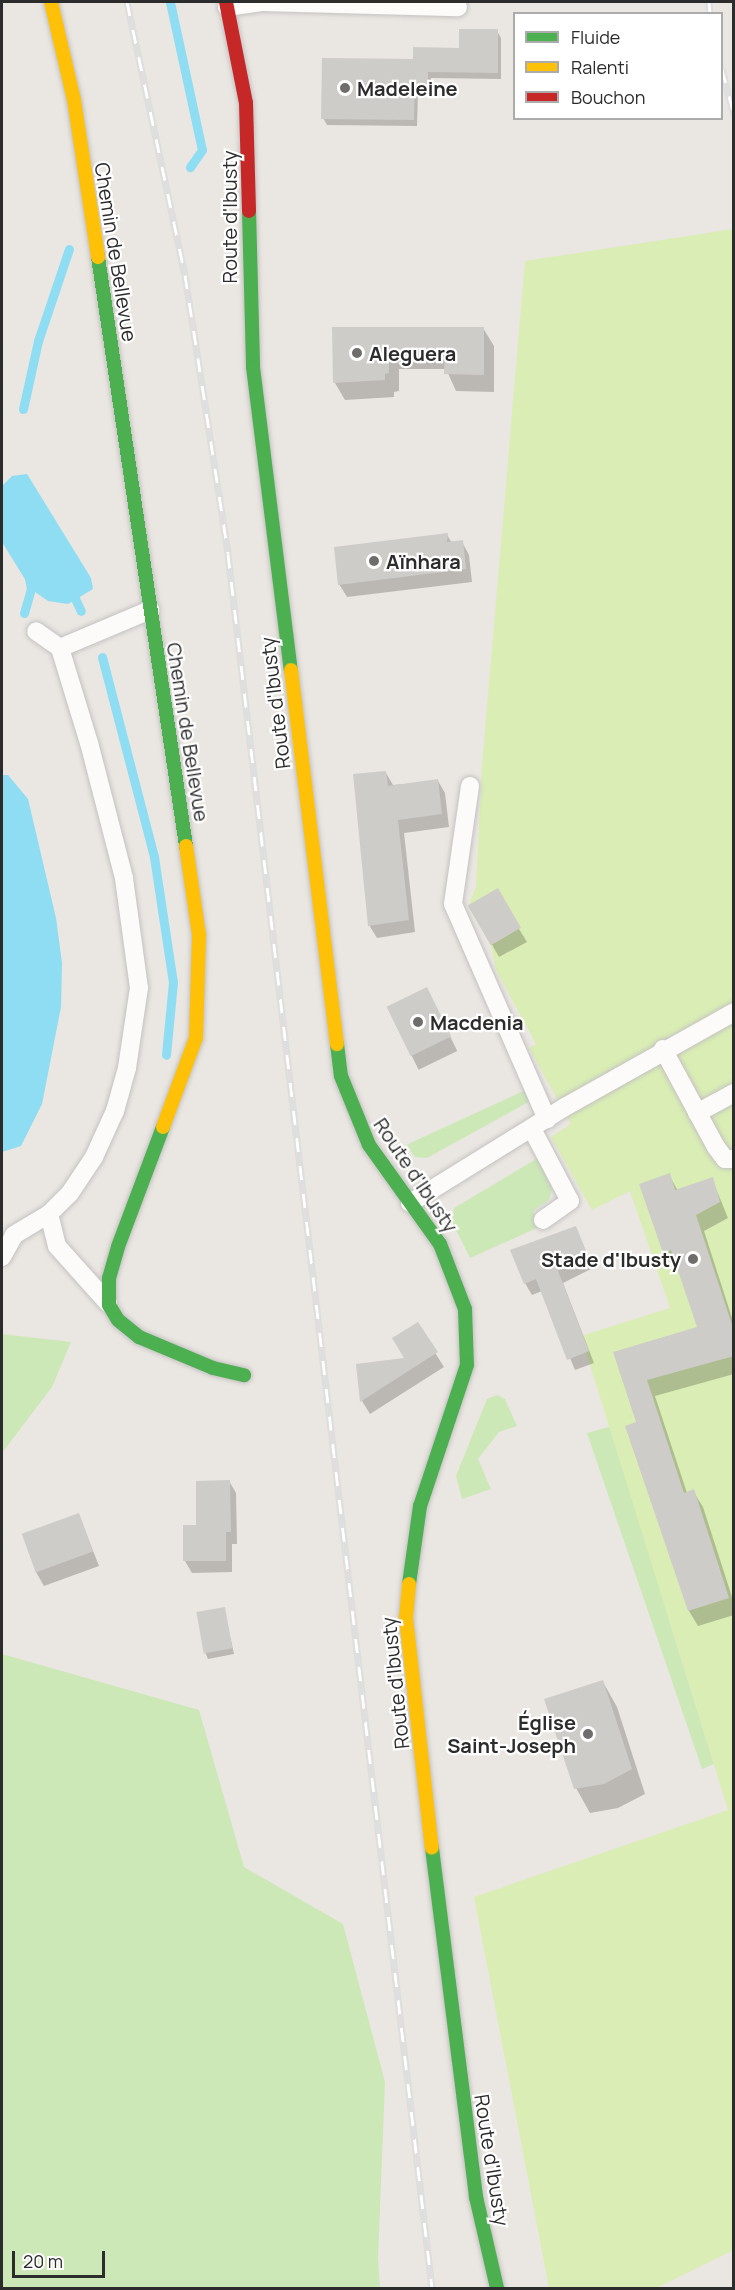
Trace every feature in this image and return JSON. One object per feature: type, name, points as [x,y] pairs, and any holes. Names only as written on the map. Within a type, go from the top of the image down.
[{"type":"street","name":"Chemin de Bellevue","points":[[51,2],[74,100],[199,935],[195,1038],[118,1247],[109,1278],[109,1305]]},
{"type":"street","name":"Route d'Ibusty","points":[[226,4],[246,104],[253,367],[332,1020],[352,1109],[369,1145],[440,1244],[465,1309],[467,1365],[420,1506],[406,1618],[451,2020],[476,2198],[497,2289]]},
{"type":"street","points":[[109,1305],[118,1320],[139,1337],[213,1368],[244,1375]]},
{"type":"lane","points":[[226,4],[264,2],[458,7]]},
{"type":"lane","points":[[60,648],[150,610]]},
{"type":"lane","points":[[2,1257],[14,1234],[50,1214],[70,1192],[94,1156],[115,1111],[136,1028],[139,988],[124,878],[60,648],[36,631]]},
{"type":"lane","points":[[470,786],[453,904],[570,1201],[543,1220]]},
{"type":"lane","points":[[410,1203],[663,1049],[734,1012]]},
{"type":"lane","points":[[663,1049],[721,1153],[726,1159],[734,1159]]},
{"type":"lane","points":[[697,1113],[734,1093]]},
{"type":"lane","points":[[50,1214],[57,1246],[109,1305]]},
{"type":"green space","name":"Stade d'Ibusty","points":[[733,229],[734,2250],[656,2288],[549,2288],[474,1897],[728,1810],[581,1336],[670,1308],[630,1191],[592,1210],[551,1137],[571,1124],[529,1048],[536,1044],[496,970],[491,945],[468,906],[476,887],[482,766],[525,261]]},
{"type":"green space","points":[[528,1089],[532,1100],[427,1158],[415,1157],[406,1145]]},
{"type":"green space","points":[[538,1158],[552,1189],[549,1200],[533,1211],[539,1227],[470,1258],[452,1222],[454,1208]]},
{"type":"green space","points":[[2,1334],[71,1342],[52,1387],[2,1453]]},
{"type":"green space","points":[[497,1395],[505,1399],[517,1426],[499,1432],[478,1459],[491,1489],[462,1499],[456,1476],[487,1399]]},
{"type":"green space","points":[[619,1424],[674,1636],[714,1764],[702,1769],[587,1433]]},
{"type":"green space","points":[[2,1654],[199,1710],[244,1867],[343,1924],[385,2082],[378,2258],[380,2288],[2,2288]]},
{"type":"water","points":[[27,474],[91,578],[93,589],[68,604],[48,601],[31,589],[2,542],[2,486],[12,476]]},
{"type":"water","points":[[2,775],[8,775],[28,799],[56,918],[62,963],[61,1007],[42,1104],[21,1146],[2,1152]]},
{"type":"building","points":[[459,29],[498,29],[498,73],[428,72],[428,85],[415,85],[414,120],[321,119],[322,58],[413,59],[413,47],[459,48]]},
{"type":"building","name":"Aleguera","points":[[332,327],[484,327],[484,375],[444,374],[445,351],[389,352],[389,373],[385,374],[385,380],[333,383]]},
{"type":"building","name":"Aïnhara","points":[[448,533],[447,542],[463,540],[466,569],[338,585],[334,547]]},
{"type":"building","points":[[386,771],[388,786],[438,779],[442,814],[398,820],[409,920],[368,926],[353,774]]},
{"type":"building","points":[[498,888],[521,928],[491,945],[468,906]]},
{"type":"building","name":"Macdenia","points":[[427,987],[451,1036],[411,1056],[387,1007]]},
{"type":"building","points":[[670,1173],[675,1190],[713,1177],[720,1202],[696,1215],[734,1331],[734,1356],[647,1380],[684,1493],[694,1489],[729,1598],[688,1611],[625,1426],[636,1422],[613,1352],[697,1327],[671,1250],[663,1253],[639,1184]]},
{"type":"building","points":[[576,1226],[588,1256],[558,1271],[589,1351],[567,1360],[536,1279],[524,1284],[510,1250]]},
{"type":"building","points":[[418,1322],[438,1352],[360,1402],[356,1364],[404,1358],[392,1338]]},
{"type":"building","points":[[230,1480],[231,1532],[226,1532],[226,1561],[183,1561],[183,1525],[196,1525],[196,1481]]},
{"type":"building","points":[[79,1513],[93,1552],[36,1572],[22,1534]]},
{"type":"building","points":[[225,1607],[232,1648],[204,1653],[196,1612]]},
{"type":"building","name":"Église Saint-Joseph","points":[[603,1680],[632,1769],[604,1784],[574,1789],[544,1699]]},
{"type":"waterway","points":[[170,2],[202,150],[190,167]]},
{"type":"waterway","points":[[23,409],[38,341],[69,249]]},
{"type":"waterway","points":[[24,613],[31,589],[29,578]]},
{"type":"waterway","points":[[71,590],[81,611]]},
{"type":"waterway","points":[[102,657],[154,857],[173,982],[166,1055]]},
{"type":"railway","points":[[127,2],[185,275],[228,554],[432,2288]]},
{"type":"railway","points":[[709,2],[710,12]]},
{"type":"railway","points":[[723,73],[734,115]]},
{"type":"traffic: fast","points":[[249,211],[253,367],[291,670]]},
{"type":"traffic: fast","points":[[98,257],[186,846]]},
{"type":"traffic: fast","points":[[337,1044],[341,1076],[369,1145],[440,1244],[465,1309],[467,1365],[420,1506],[409,1584]]},
{"type":"traffic: fast","points":[[163,1127],[118,1247],[109,1278],[109,1305],[118,1320],[139,1337],[213,1368],[244,1375]]},
{"type":"traffic: fast","points":[[432,1848],[476,2197],[497,2288]]},
{"type":"traffic: slow","points":[[51,2],[74,100],[98,257]]},
{"type":"traffic: slow","points":[[291,670],[337,1044]]},
{"type":"traffic: slow","points":[[163,1127],[196,1038],[199,935],[186,846]]},
{"type":"traffic: slow","points":[[409,1584],[406,1618],[432,1848]]},
{"type":"traffic: jam","points":[[226,2],[246,103],[249,211]]},
{"type":"place","name":"Madeleine","points":[[345,88]]},
{"type":"place","name":"Aleguera","points":[[357,353]]},
{"type":"place","name":"Aïnhara","points":[[374,561]]},
{"type":"place","name":"Macdenia","points":[[418,1022]]},
{"type":"place","name":"Stade d'Ibusty","points":[[693,1259]]},
{"type":"place","name":"Église Saint-Joseph","points":[[588,1734]]}]
